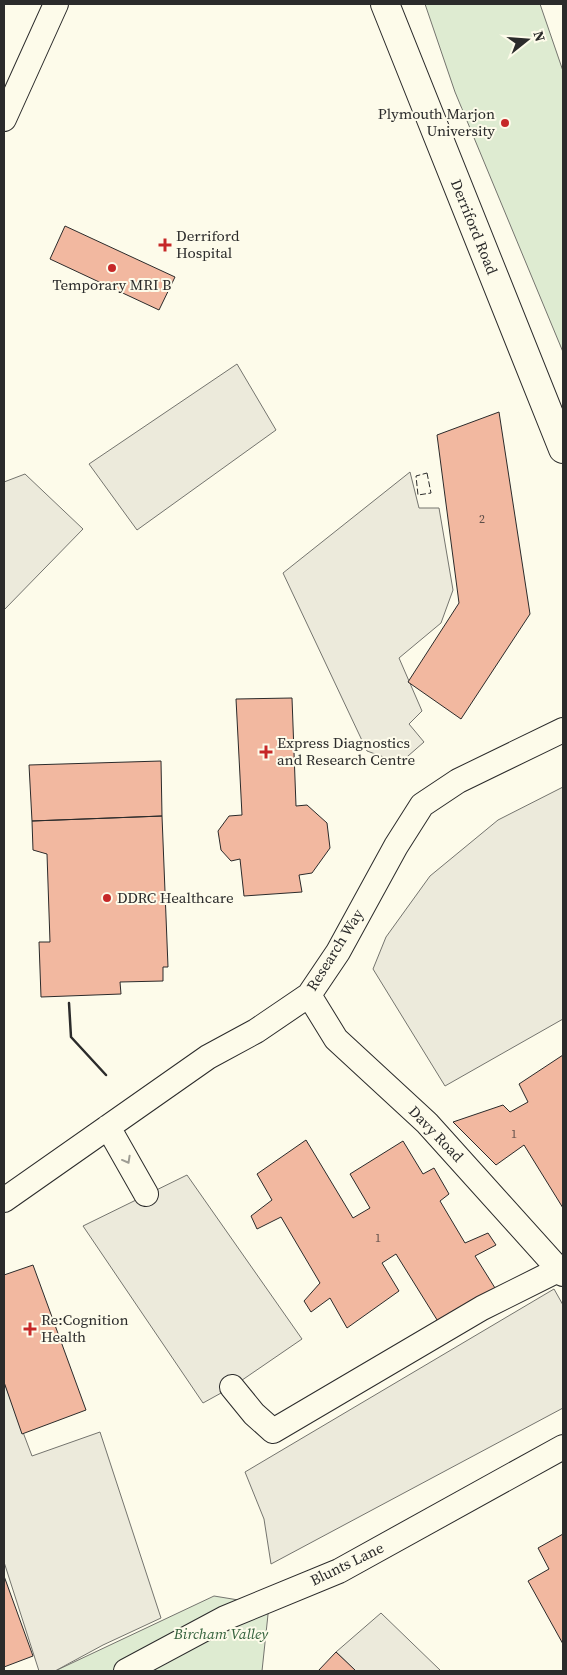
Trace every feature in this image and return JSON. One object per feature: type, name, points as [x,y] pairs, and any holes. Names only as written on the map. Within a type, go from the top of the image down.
[{"type":"main road","name":"Derriford Road","points":[[385,4],[563,449]]},
{"type":"street","points":[[4,119],[56,4]]},
{"type":"street","name":"Research Way","points":[[4,1200],[208,1057],[256,1032],[309,995],[338,952],[396,846],[422,805],[458,781],[563,730]]},
{"type":"street","name":"Davy Road","points":[[309,995],[336,1039],[427,1122],[562,1272]]},
{"type":"street","points":[[108,1127],[146,1194]]},
{"type":"street","points":[[232,1387],[254,1414],[273,1431],[482,1308],[562,1272]]},
{"type":"street","name":"Blunts Lane","points":[[126,1671],[225,1618],[339,1571],[563,1447]]},
{"type":"green space","name":"Plymouth Marjon University","points":[[425,4],[540,4],[563,71],[563,352],[455,92]]},
{"type":"green space","name":"Bircham Valley","points":[[214,1596],[269,1605],[262,1671],[55,1671]]},
{"type":"shaded area","points":[[237,364],[276,430],[137,530],[89,464]]},
{"type":"shaded area","points":[[410,472],[419,508],[439,508],[453,590],[441,623],[399,658],[422,711],[409,724],[424,742],[400,763],[367,751],[283,573]]},
{"type":"shaded area","points":[[25,474],[83,529],[4,610],[4,482]]},
{"type":"shaded area","points":[[563,787],[563,1019],[445,1086],[373,969],[386,937],[430,876],[498,820]]},
{"type":"shaded area","points":[[187,1175],[302,1339],[232,1387],[203,1403],[83,1226]]},
{"type":"shaded area","points":[[554,1289],[563,1305],[563,1408],[271,1564],[264,1519],[245,1472]]},
{"type":"shaded area","points":[[4,1382],[32,1456],[100,1432],[161,1618],[103,1645],[55,1671],[39,1671],[4,1562]]},
{"type":"shaded area","points":[[381,1613],[441,1671],[356,1671],[336,1652]]},
{"type":"building","name":"Temporary MRI B","points":[[65,226],[175,277],[159,310],[50,259]]},
{"type":"building","points":[[499,412],[530,614],[461,719],[408,682],[459,603],[437,435]]},
{"type":"building","name":"Express Diagnostics and Research Centre","points":[[292,698],[296,806],[307,805],[327,823],[330,848],[312,873],[299,875],[302,892],[244,896],[240,859],[231,861],[221,850],[218,831],[229,816],[242,815],[236,699]]},
{"type":"building","points":[[161,761],[162,816],[32,821],[29,765]]},
{"type":"building","name":"DDRC Healthcare","points":[[162,816],[168,967],[163,967],[163,981],[120,982],[121,994],[41,997],[39,942],[50,942],[47,854],[33,850],[32,821]]},
{"type":"building","points":[[563,1055],[563,1208],[524,1145],[496,1165],[453,1122],[503,1105],[510,1112],[528,1102],[519,1084]]},
{"type":"building","points":[[306,1140],[353,1218],[370,1208],[350,1174],[403,1141],[423,1174],[434,1168],[449,1194],[440,1201],[465,1243],[488,1233],[496,1245],[475,1256],[495,1288],[439,1323],[396,1254],[382,1263],[399,1291],[347,1328],[330,1298],[311,1312],[304,1301],[320,1283],[281,1217],[257,1229],[251,1216],[272,1200],[257,1174]]},
{"type":"building","name":"Re:Cognition Health","points":[[33,1265],[86,1410],[22,1434],[4,1382],[4,1275]]},
{"type":"building","points":[[563,1534],[563,1644],[528,1581],[549,1569],[538,1548]]},
{"type":"building","points":[[4,1576],[33,1656],[4,1667]]},
{"type":"building","points":[[336,1652],[356,1671],[318,1671]]},
{"type":"fence","points":[[427,473],[431,493],[418,495],[416,476],[427,473]]},
{"type":"wall","points":[[69,1003],[71,1037],[106,1075]]},
{"type":"place","name":"Plymouth Marjon University","points":[[505,123]]},
{"type":"place","name":"Derriford Hospital","points":[[165,245]]},
{"type":"place","name":"Temporary MRI B","points":[[112,268]]},
{"type":"place","name":"Express Diagnostics and Research Centre","points":[[266,752]]},
{"type":"place","name":"DDRC Healthcare","points":[[107,898]]},
{"type":"place","name":"Re:Cognition Health","points":[[30,1329]]}]
